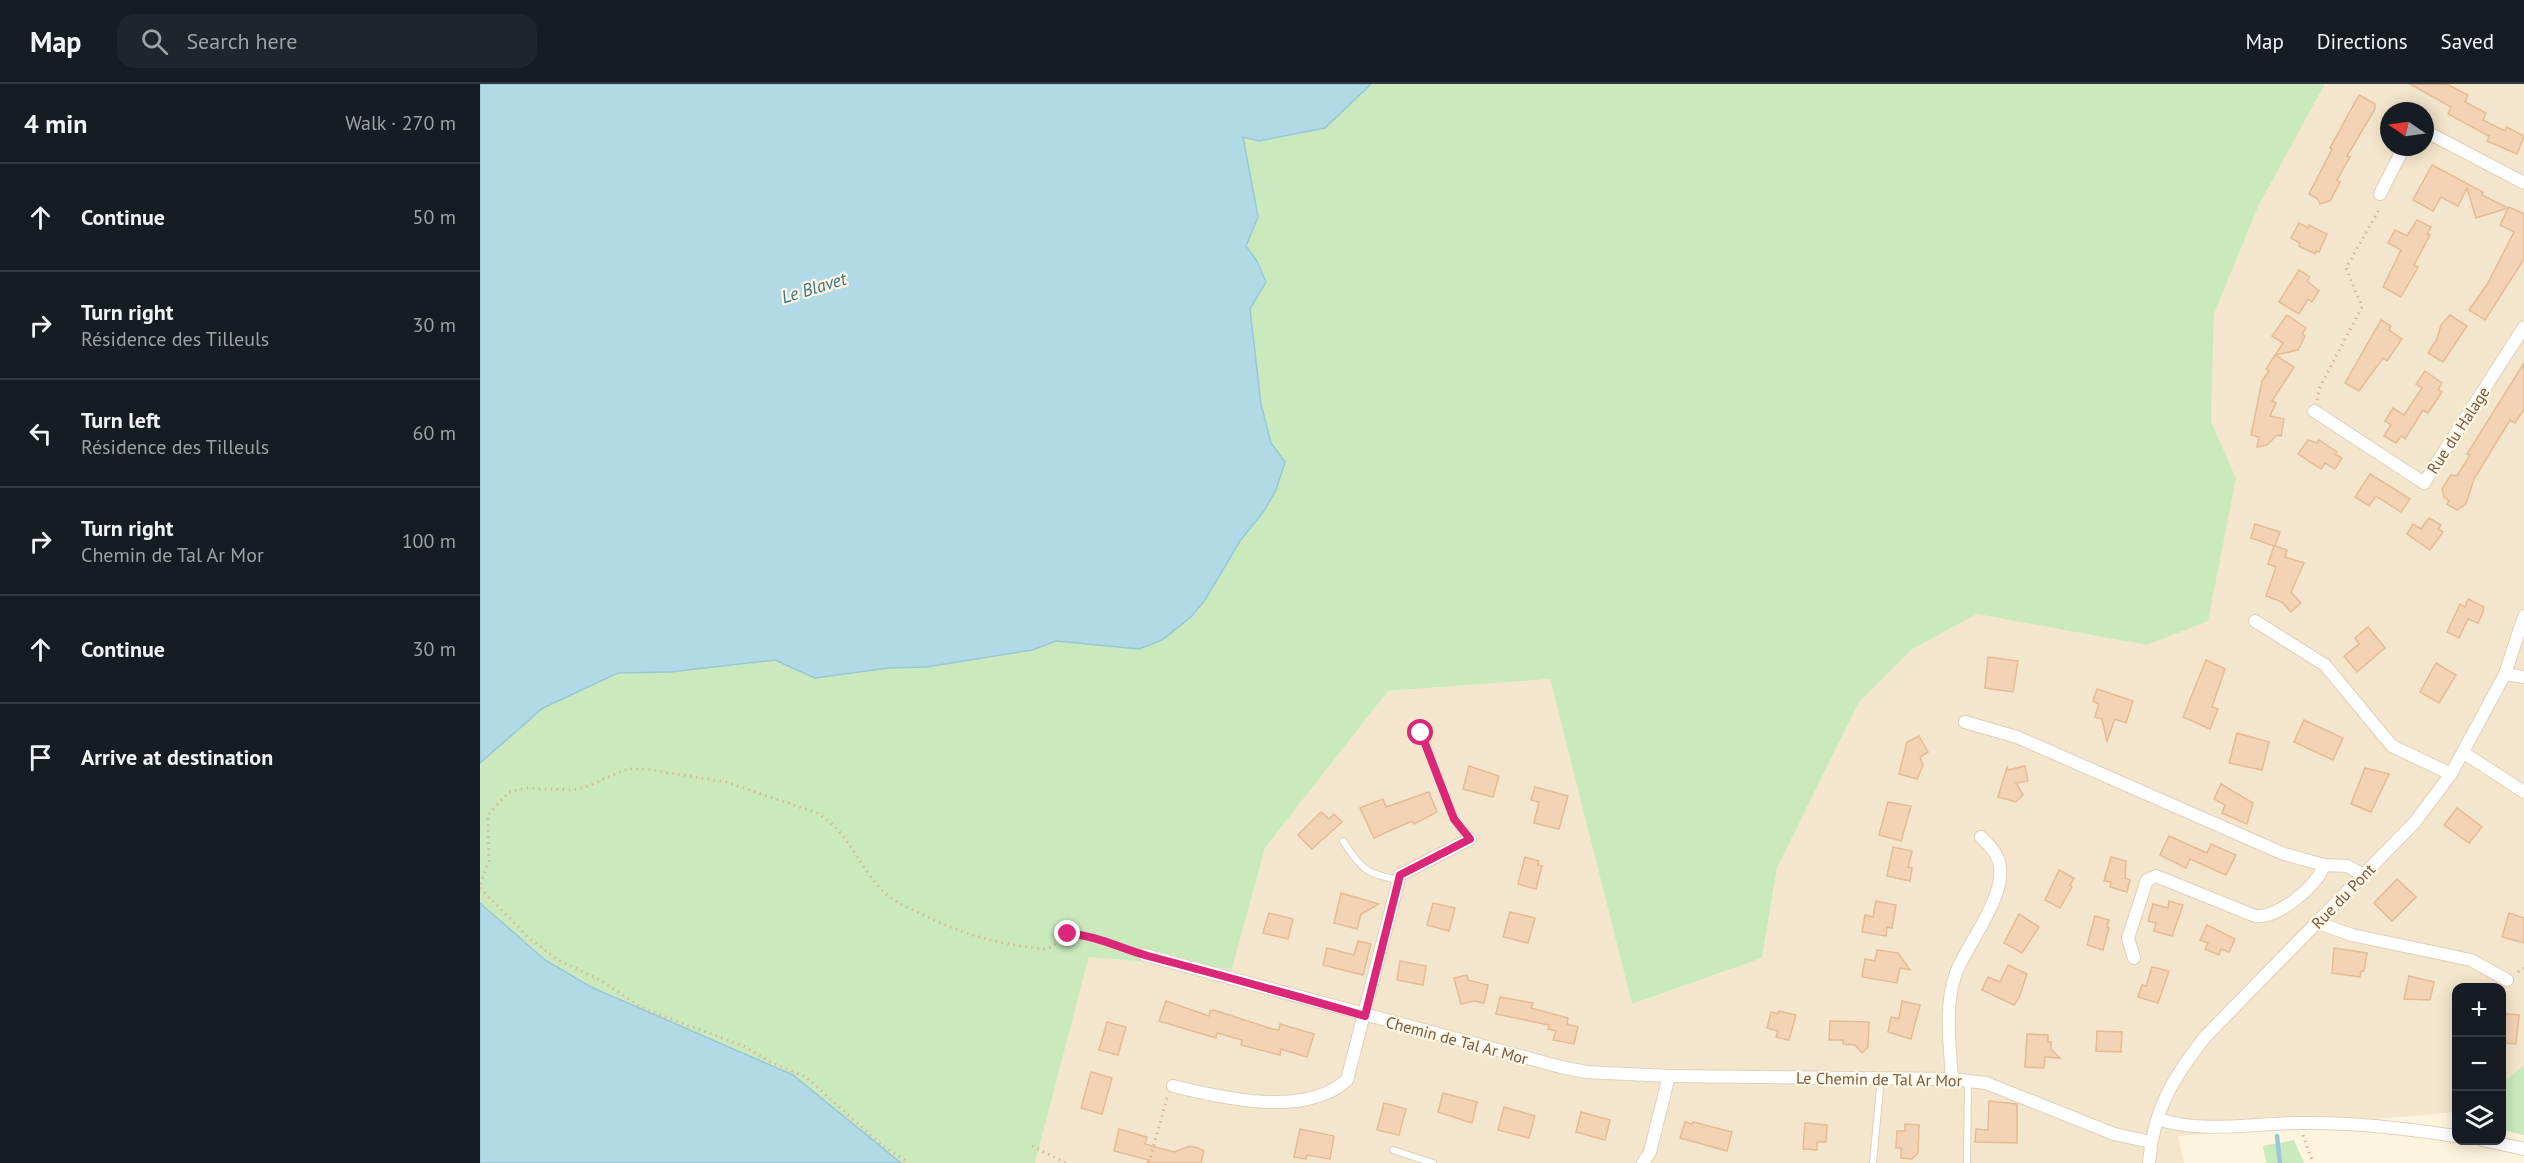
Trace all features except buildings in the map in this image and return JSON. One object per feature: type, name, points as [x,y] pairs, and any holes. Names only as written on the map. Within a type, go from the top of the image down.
[{"type":"street","points":[[2434,136],[2524,183]]},
{"type":"street","points":[[2380,194],[2399,156]]},
{"type":"street","name":"Rue du Halage","points":[[2314,411],[2424,483],[2524,327]]},
{"type":"street","name":"Rue du Pont","points":[[2149,1163],[2151,1142],[2165,1095],[2173,1080],[2205,1037],[2415,822],[2451,774],[2505,674],[2524,616]]},
{"type":"street","points":[[2255,621],[2325,665],[2392,746],[2451,774]]},
{"type":"street","points":[[2505,674],[2524,677]]},
{"type":"street","points":[[1965,722],[2017,737],[2284,854],[2324,865],[2346,866],[2364,875]]},
{"type":"street","points":[[2464,753],[2524,792]]},
{"type":"street","points":[[1952,1079],[1949,1006],[1956,974],[1992,904],[2000,878],[1997,856],[1981,837]]},
{"type":"street","points":[[1173,1086],[1228,1099],[1269,1102],[1329,1092],[1347,1080],[1400,875],[1470,839]]},
{"type":"street","points":[[2134,958],[2128,938],[2147,880],[2156,876],[2255,916],[2266,918],[2289,903],[2320,877],[2324,865]]},
{"type":"street","points":[[2318,923],[2352,935],[2471,960],[2507,980]]},
{"type":"street","name":"Chemin de Tal Ar Mor","points":[[1145,955],[1561,1067],[1586,1072],[1669,1076]]},
{"type":"street","points":[[1643,1163],[1650,1152],[1669,1076]]},
{"type":"street","name":"Le Chemin de Tal Ar Mor","points":[[1669,1076],[1952,1079],[1986,1083],[2115,1134],[2151,1142]]},
{"type":"street","points":[[2158,1119],[2180,1125],[2208,1126],[2360,1123],[2452,1135]]},
{"type":"street","points":[[2505,1145],[2524,1149]]},
{"type":"lane","points":[[1343,841],[1359,864],[1371,875],[1399,880]]},
{"type":"lane","points":[[1873,1163],[1881,1078]]},
{"type":"lane","points":[[1967,1163],[1968,1081]]},
{"type":"lane","points":[[1393,1150],[1433,1163]]},
{"type":"path","points":[[2314,411],[2320,387],[2362,307],[2346,268],[2381,206],[2380,194]]},
{"type":"path","points":[[1421,733],[1454,819],[1470,839]]},
{"type":"path","points":[[909,1163],[883,1146],[806,1077],[768,1061],[746,1047],[642,1008],[600,980],[558,960],[529,938],[480,886],[489,861],[488,815],[509,792],[525,788],[573,790],[588,786],[627,768],[726,782],[817,813],[830,821],[845,836],[887,896],[954,931],[982,939],[1043,950],[1052,947],[1068,934],[1080,934],[1145,955]]},
{"type":"path","points":[[1149,1163],[1163,1107],[1173,1086]]},
{"type":"path","points":[[2298,1123],[2313,1163]]},
{"type":"path","points":[[1032,1146],[1066,1163]]},
{"type":"shaded area","points":[[2325,84],[2524,84],[2524,1065],[2506,1080],[2506,983],[2452,983],[2452,1112],[2178,1136],[2184,1163],[1035,1163],[1089,957],[1232,969],[1265,848],[1388,691],[1550,679],[1632,1004],[1762,958],[1777,868],[1859,702],[1911,650],[1977,614],[2147,644],[2236,478],[2211,421],[2214,314],[2258,207]]},
{"type":"green space","points":[[1371,84],[2325,84],[2258,207],[2214,314],[2211,421],[2236,478],[2208,621],[2147,645],[1977,614],[1911,650],[1859,702],[1777,868],[1762,958],[1632,1004],[1550,679],[1388,691],[1265,848],[1232,969],[1089,957],[1035,1163],[532,1163],[480,1126],[480,692],[1243,136],[1325,128]]},
{"type":"green space","points":[[2524,1065],[2524,1135],[2506,1131],[2506,1080]]},
{"type":"green space","points":[[2294,1140],[2304,1163],[2266,1163],[2263,1146]]},
{"type":"water","name":"Le Blavet","points":[[480,84],[1371,84],[1325,128],[1259,141],[1243,137],[1258,217],[1246,246],[1257,261],[1266,282],[1250,309],[1261,404],[1271,443],[1285,462],[1276,490],[1264,511],[1240,541],[1205,600],[1191,617],[1162,640],[1139,649],[1056,641],[1032,650],[926,667],[889,668],[815,678],[775,660],[670,672],[618,673],[543,708],[480,763]]},
{"type":"water","points":[[480,903],[545,960],[591,987],[793,1075],[901,1163],[480,1163]]},
{"type":"waterway","points":[[2277,1136],[2280,1163]]},
{"type":"route","points":[[1068,934],[1080,934],[1102,940],[1145,955],[1224,975],[1365,1016],[1400,875],[1447,853],[1470,839],[1454,819],[1421,733]]}]
